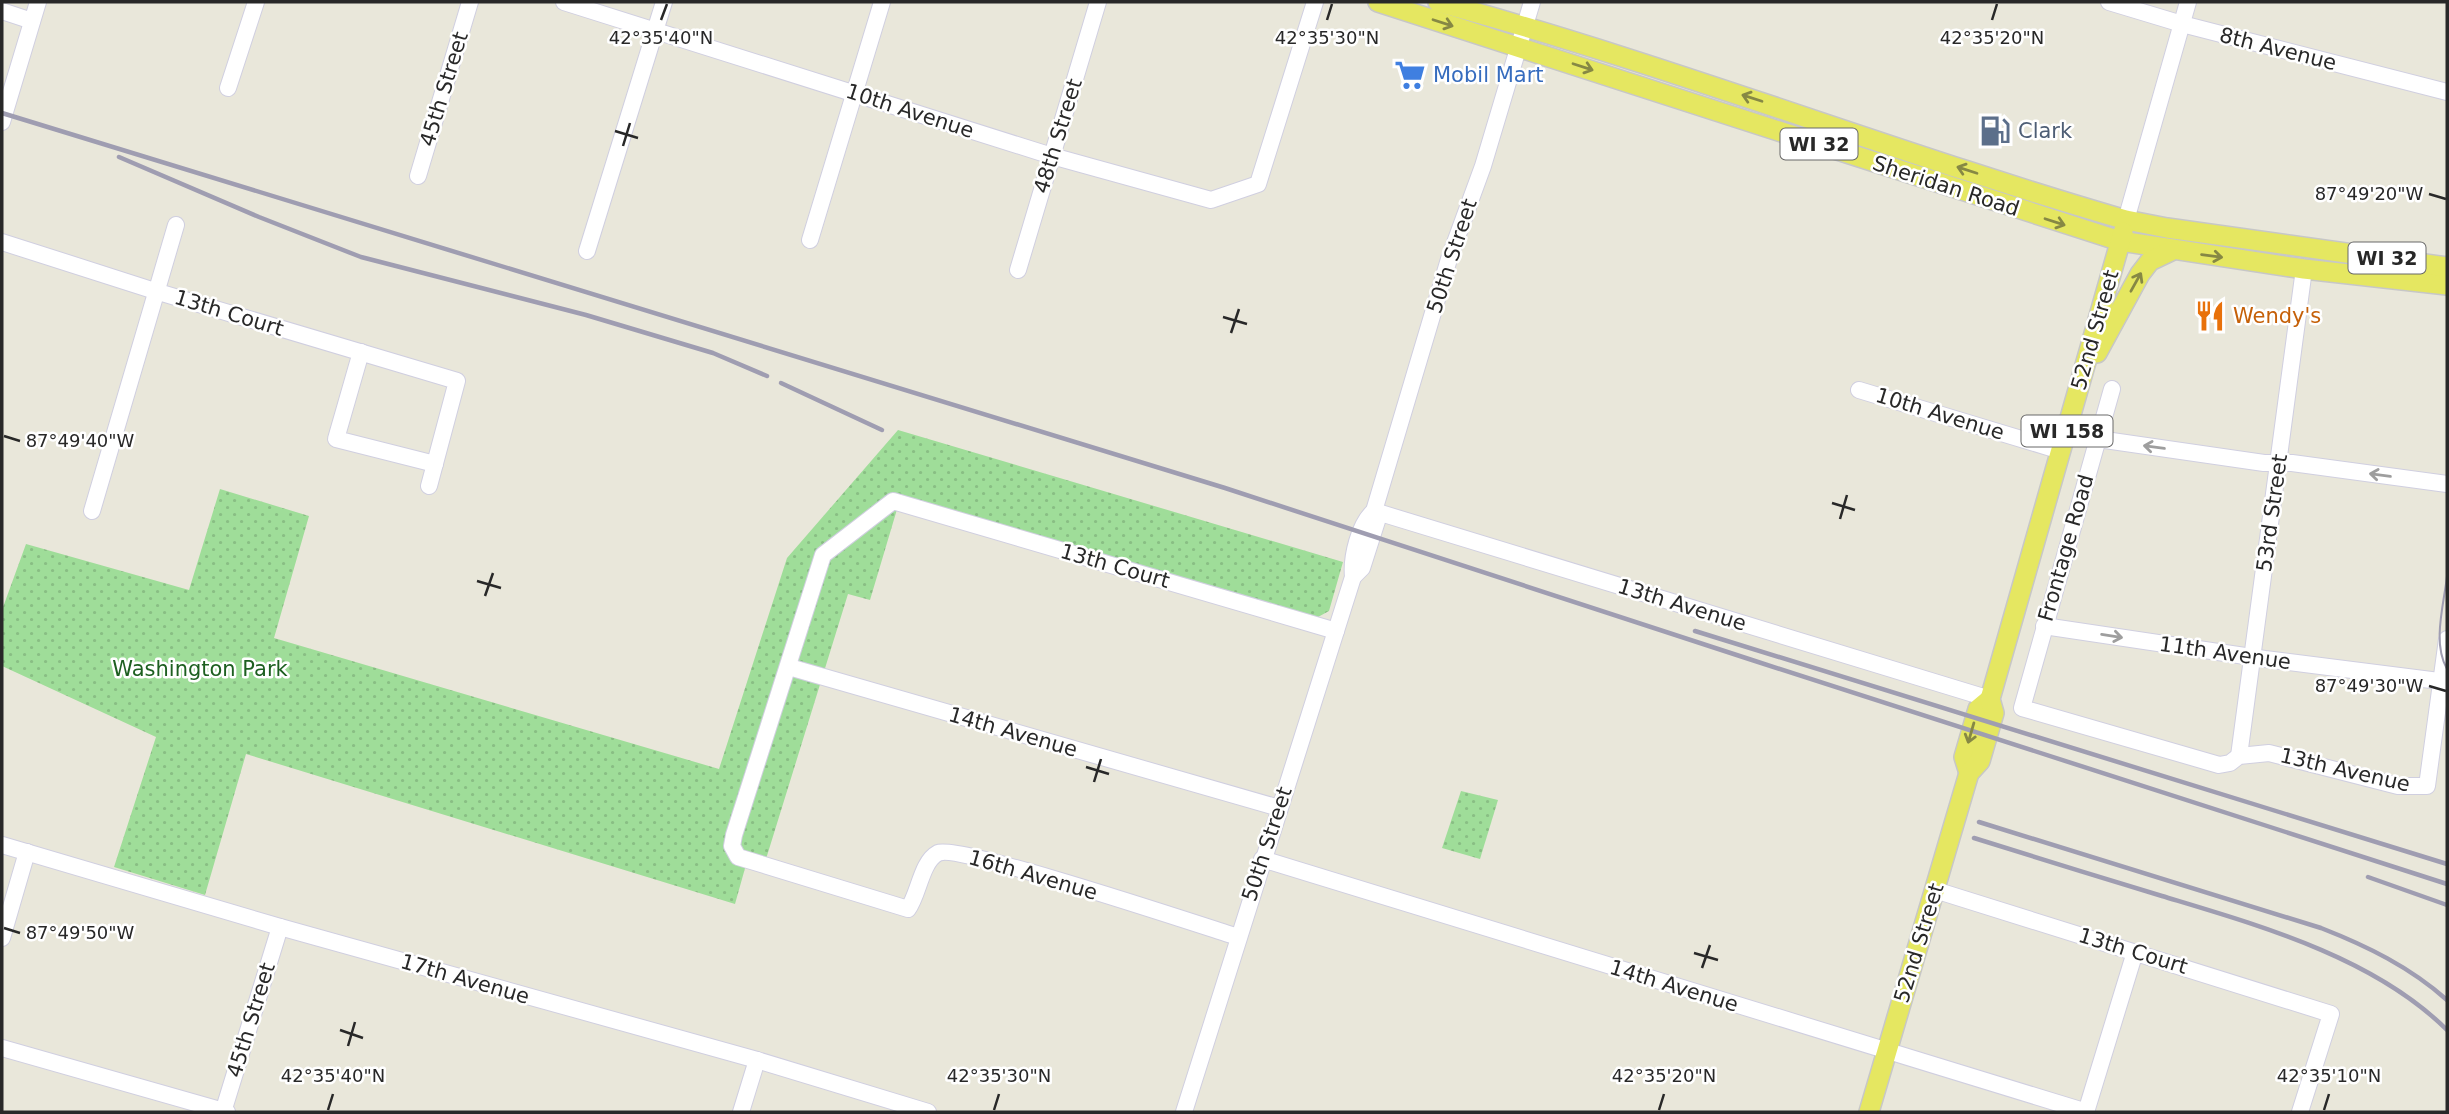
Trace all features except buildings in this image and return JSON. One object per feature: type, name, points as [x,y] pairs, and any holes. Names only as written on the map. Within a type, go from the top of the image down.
[{"type":"main road","name":"Sheridan Road","points":[[1378,2],[2120,241],[2304,270],[2447,285]]},
{"type":"main road","name":"Sheridan Road","points":[[1438,2],[1720,87],[2126,220],[2166,228],[2447,267]]},
{"type":"main road","name":"52nd Street","points":[[1869,1112],[1969,773],[1964,757],[1978,709],[1990,699],[2126,220]]},
{"type":"main road","points":[[2080,385],[2140,274],[2150,261],[2171,251]]},
{"type":"street","points":[[2,122],[38,2]]},
{"type":"street","points":[[228,88],[256,2]]},
{"type":"street","name":"45th Street","points":[[418,176],[470,2]]},
{"type":"street","name":"10th Avenue","points":[[564,2],[1052,156],[1211,200],[1258,184],[1315,2]]},
{"type":"street","points":[[587,251],[664,2]]},
{"type":"street","points":[[810,240],[882,2]]},
{"type":"street","name":"48th Street","points":[[1018,270],[1098,2]]},
{"type":"street","name":"50th Street","points":[[1184,1112],[1353,577],[1362,568],[1374,533],[1377,521],[1374,511],[1449,259],[1483,166],[1532,2]]},
{"type":"street","name":"8th Avenue","points":[[2109,2],[2182,24],[2447,92]]},
{"type":"street","name":"52nd Street","points":[[2126,220],[2188,2]]},
{"type":"street","points":[[2,11],[32,21]]},
{"type":"street","points":[[92,511],[176,225]]},
{"type":"street","name":"13th Court","points":[[2,242],[155,291],[457,381],[435,464]]},
{"type":"street","name":"53rd Street","points":[[2239,756],[2304,270]]},
{"type":"street","points":[[361,352],[336,439],[435,464],[429,486]]},
{"type":"street","name":"Frontage Road","points":[[2022,708],[2112,389]]},
{"type":"street","name":"10th Avenue","points":[[1859,390],[2061,451]]},
{"type":"street","points":[[2098,439],[2263,463],[2447,485]]},
{"type":"street","name":"13th Court","points":[[789,667],[823,555],[893,501],[1336,631]]},
{"type":"street","name":"13th Avenue","points":[[1374,511],[1990,699]]},
{"type":"street","name":"11th Avenue","points":[[2044,626],[2444,681]]},
{"type":"street","points":[[2444,681],[2447,639]]},
{"type":"street","name":"14th Avenue","points":[[789,667],[1279,808]]},
{"type":"street","name":"16th Avenue","points":[[789,667],[734,835],[732,846],[738,857],[908,909],[915,900],[927,865],[938,853],[950,852],[1004,864],[1238,937]]},
{"type":"street","name":"13th Avenue","points":[[2022,708],[2219,765],[2231,763],[2239,756],[2269,753],[2398,786],[2427,786],[2444,681]]},
{"type":"street","name":"17th Avenue","points":[[2,845],[280,928],[757,1060],[928,1112]]},
{"type":"street","points":[[2,938],[27,852]]},
{"type":"street","name":"14th Avenue","points":[[1262,859],[2086,1112]]},
{"type":"street","name":"13th Court","points":[[1935,890],[2331,1014],[2301,1112]]},
{"type":"street","name":"45th Street","points":[[225,1112],[280,928]]},
{"type":"street","points":[[2086,1112],[2135,952]]},
{"type":"street","points":[[2,1048],[225,1112]]},
{"type":"street","points":[[741,1112],[757,1060]]},
{"type":"green space","name":"Washington Park","points":[[898,430],[1343,562],[1329,611],[1318,617],[1310,616],[901,496],[870,600],[848,594],[766,859],[749,854],[735,904],[246,754],[205,895],[114,867],[156,737],[2,666],[2,610],[26,544],[189,590],[220,489],[309,516],[274,638],[719,769],[787,558]]},
{"type":"green space","points":[[1461,791],[1498,800],[1480,859],[1442,848]]},
{"type":"tram line","points":[[2447,576],[2440,636],[2440,647],[2447,669]]},
{"type":"railway","points":[[2,113],[1225,488],[2447,884]]},
{"type":"railway","points":[[119,157],[361,257],[586,315],[713,353],[767,376]]},
{"type":"railway","points":[[781,383],[882,430]]},
{"type":"railway","points":[[1695,631],[2447,864]]},
{"type":"railway","points":[[1979,822],[2321,928],[2387,958],[2418,977],[2447,1000]]},
{"type":"railway","points":[[1974,838],[2237,919],[2313,946],[2385,982],[2418,1004],[2447,1030]]},
{"type":"railway","points":[[2368,877],[2447,905]]},
{"type":"place","name":"Mobil Mart","points":[[1410,75]]},
{"type":"place","name":"Clark","points":[[1995,131]]},
{"type":"place","name":"Wendy's","points":[[2210,316]]}]
